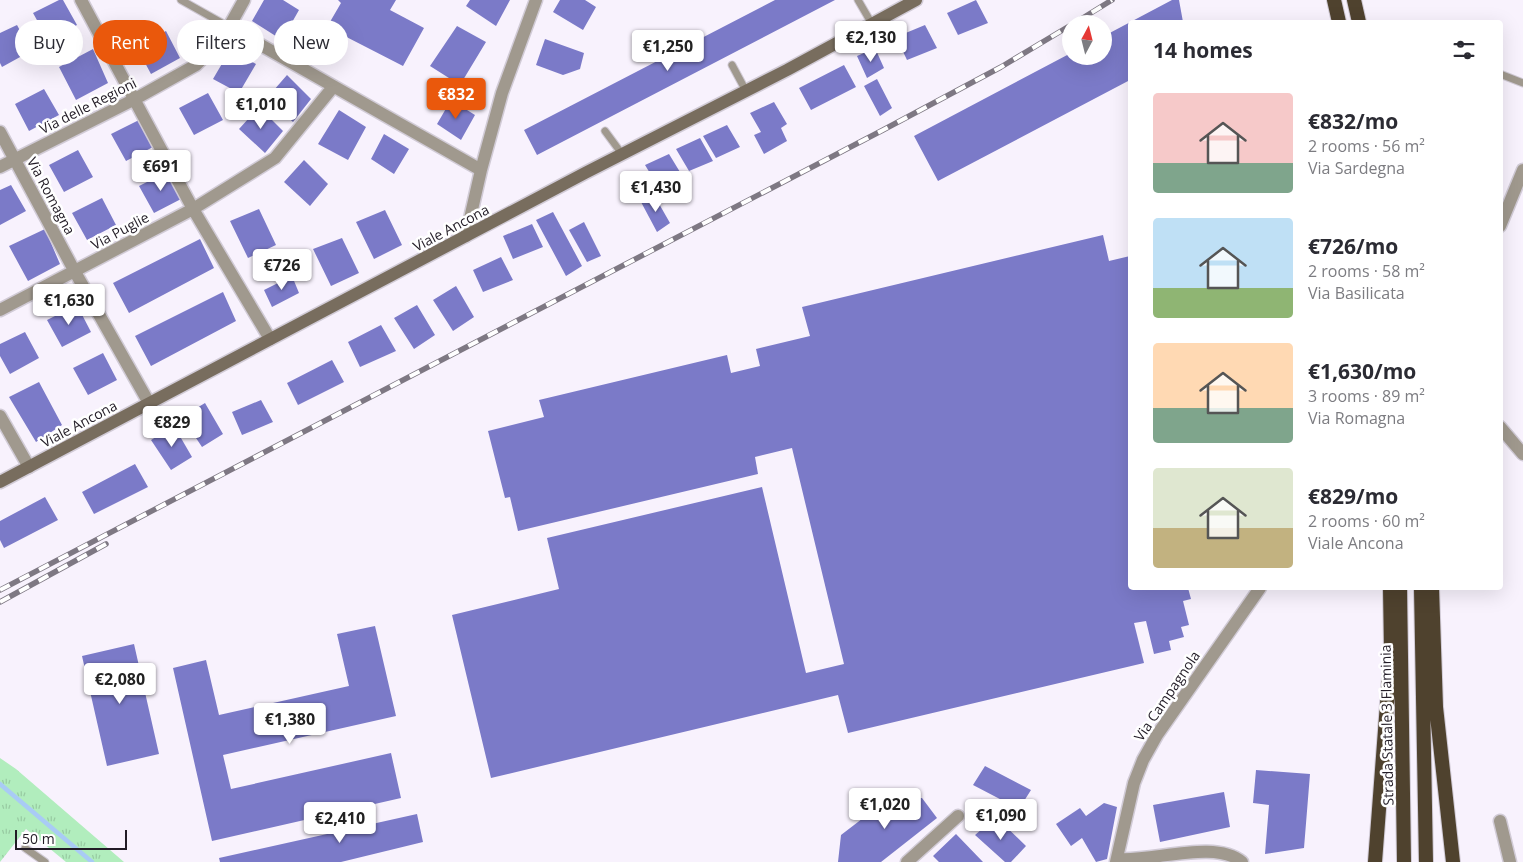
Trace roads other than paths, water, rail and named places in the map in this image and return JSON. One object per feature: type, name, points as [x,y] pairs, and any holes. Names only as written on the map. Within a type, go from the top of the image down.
[{"type":"highway","points":[[1334,0],[1339,20]]},
{"type":"highway","points":[[1354,0],[1359,20]]},
{"type":"highway","points":[[1375,862],[1391,651],[1390,590]]},
{"type":"highway","name":"Strada Statale 3 Flaminia","points":[[1400,590],[1404,862]]},
{"type":"highway","points":[[1421,590],[1426,862]]},
{"type":"highway","points":[[1432,590],[1436,707],[1453,862]]},
{"type":"main road","name":"Viale Ancona","points":[[0,482],[916,0]]},
{"type":"street","points":[[81,0],[193,209],[270,339]]},
{"type":"street","name":"Via delle Regioni","points":[[232,20],[244,0]]},
{"type":"street","points":[[466,236],[481,170],[502,93],[536,0]]},
{"type":"street","points":[[264,48],[481,170]]},
{"type":"street","name":"Via delle Regioni","points":[[0,167],[135,99],[196,65]]},
{"type":"street","name":"Via Puglie","points":[[0,310],[193,209],[275,158],[333,87]]},
{"type":"street","name":"Via Romagna","points":[[0,132],[75,272],[149,403]]},
{"type":"street","points":[[1503,219],[1523,170]]},
{"type":"street","points":[[0,416],[30,467]]},
{"type":"street","points":[[1503,431],[1523,454]]},
{"type":"street","name":"Via Campagnola","points":[[1117,860],[1134,783],[1143,760],[1157,735],[1259,590]]},
{"type":"street","points":[[907,862],[958,816]]},
{"type":"street","points":[[1500,821],[1510,862]]},
{"type":"street","points":[[1117,860],[1218,852],[1231,854],[1242,862]]},
{"type":"lane","points":[[181,0],[216,20]]},
{"type":"lane","points":[[858,0],[872,24]]},
{"type":"lane","points":[[732,65],[746,91]]},
{"type":"lane","points":[[1503,75],[1523,83]]},
{"type":"lane","points":[[605,131],[622,154]]},
{"type":"lane","points":[[25,848],[46,862]]},
{"type":"waterway","points":[[0,784],[92,862]]},
{"type":"railway","points":[[1088,15],[1112,0]]},
{"type":"railway","points":[[0,590],[883,130],[1001,67],[1062,30]]},
{"type":"railway","points":[[0,602],[106,544]]}]
